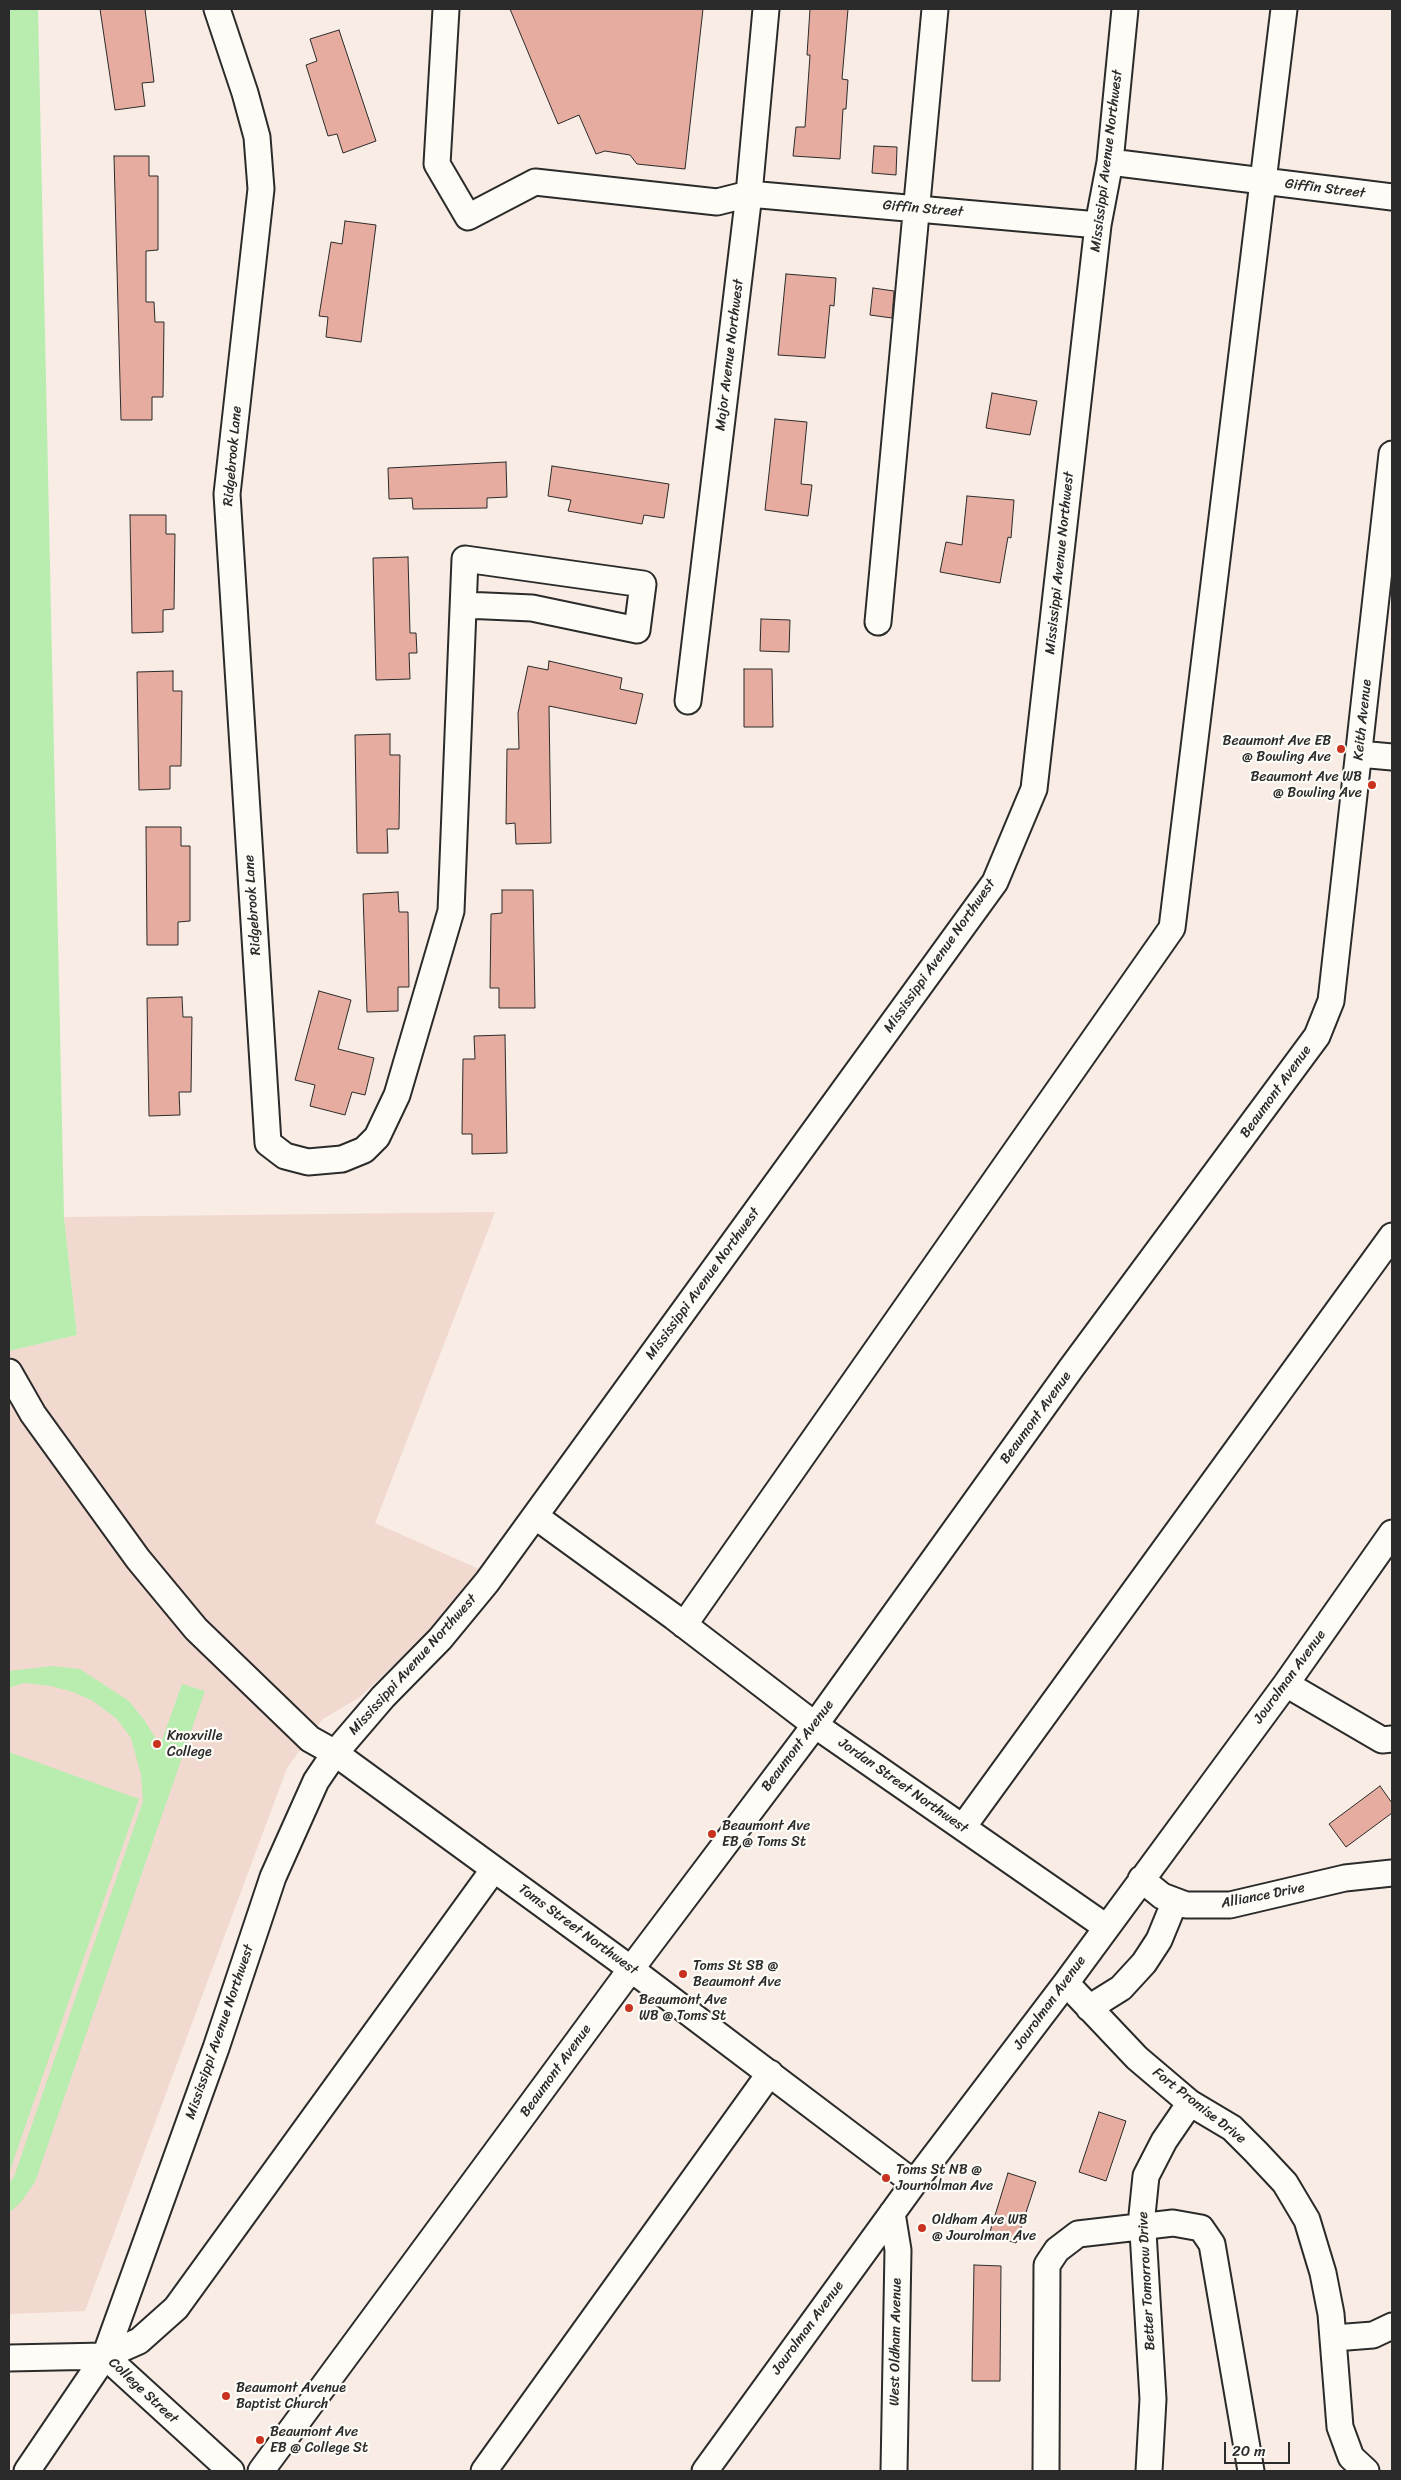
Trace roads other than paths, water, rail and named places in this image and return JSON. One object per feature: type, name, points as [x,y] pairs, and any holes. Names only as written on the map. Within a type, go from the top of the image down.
[{"type":"street","name":"Ridgebrook Lane","points":[[217,9],[245,93],[257,137],[261,189],[227,494],[268,1144],[285,1156],[308,1162],[342,1159],[364,1150],[377,1137],[397,1095],[451,911],[465,559],[643,584],[637,630],[532,608],[464,605]]},
{"type":"street","name":"Giffin Street","points":[[446,9],[437,164],[468,218],[535,182],[717,202],[749,194],[1098,225]]},
{"type":"street","name":"Major Avenue Northwest","points":[[688,701],[749,194],[766,9]]},
{"type":"street","points":[[878,622],[935,9]]},
{"type":"street","name":"Mississippi Avenue Northwest","points":[[27,2471],[105,2356],[216,2048],[273,1877],[316,1781],[335,1753],[383,1697],[440,1639],[488,1582],[994,882],[1034,790],[1098,225],[1110,162],[1125,9]]},
{"type":"street","points":[[684,1625],[1172,928],[1284,9]]},
{"type":"street","name":"Giffin Street","points":[[1110,162],[1392,197]]},
{"type":"street","name":"Keith Avenue","points":[[1326,1014],[1331,1002],[1392,454]]},
{"type":"street","points":[[1359,754],[1392,758]]},
{"type":"street","name":"Beaumont Avenue","points":[[261,2471],[631,1968],[815,1725],[1078,1360],[1317,1036],[1326,1014]]},
{"type":"street","points":[[963,1828],[1392,1236]]},
{"type":"street","name":"Toms Street Northwest","points":[[9,1372],[32,1414],[132,1552],[196,1629],[310,1739],[335,1753],[631,1968],[914,2182]]},
{"type":"street","name":"Jordan Street Northwest","points":[[534,1516],[684,1625],[815,1725],[1106,1927]]},
{"type":"street","name":"Jourolman Avenue","points":[[705,2471],[914,2182],[1066,1983],[1286,1684],[1392,1533]]},
{"type":"street","points":[[1286,1684],[1382,1740],[1392,1738]]},
{"type":"street","points":[[105,2356],[139,2341],[176,2308],[494,1869]]},
{"type":"street","name":"Alliance Drive","points":[[1141,1879],[1162,1896],[1186,1905],[1230,1905],[1345,1878],[1392,1872]]},
{"type":"street","points":[[1090,2008],[1121,1988],[1144,1963],[1159,1940],[1175,1901]]},
{"type":"street","name":"Fort Promise Drive","points":[[1066,1983],[1137,2058],[1190,2103],[1232,2128],[1284,2184],[1307,2220],[1323,2273],[1334,2338],[1340,2427],[1356,2468]]},
{"type":"street","points":[[484,2471],[770,2073]]},
{"type":"street","name":"Better Tomorrow Drive","points":[[1149,2471],[1153,2399],[1143,2227],[1146,2176],[1164,2141],[1190,2103]]},
{"type":"street","name":"West Oldham Avenue","points":[[892,2213],[898,2250],[894,2471]]},
{"type":"street","points":[[1046,2471],[1047,2265],[1057,2250],[1078,2234],[1174,2223],[1201,2228],[1212,2244],[1251,2471]]},
{"type":"street","points":[[1334,2338],[1373,2335],[1392,2326]]},
{"type":"street","name":"College Street","points":[[9,2358],[105,2356],[230,2471]]},
{"type":"place","name":"Beaumont Ave EB @ Bowling Ave","points":[[1341,749]]},
{"type":"place","name":"Beaumont Ave WB @ Bowling Ave","points":[[1372,785]]},
{"type":"place","name":"Knoxville College","points":[[157,1744]]},
{"type":"place","name":"Beaumont Ave EB @ Toms St","points":[[712,1834]]},
{"type":"place","name":"Toms St SB @ Beaumont Ave","points":[[683,1974]]},
{"type":"place","name":"Beaumont Ave WB @ Toms St","points":[[629,2008]]},
{"type":"place","name":"Toms St NB @ Journolman Ave","points":[[886,2178]]},
{"type":"place","name":"Oldham Ave WB @ Jourolman Ave","points":[[922,2228]]},
{"type":"place","name":"Beaumont Avenue Baptist Church","points":[[226,2396]]},
{"type":"place","name":"Beaumont Ave EB @ College St","points":[[260,2440]]}]
